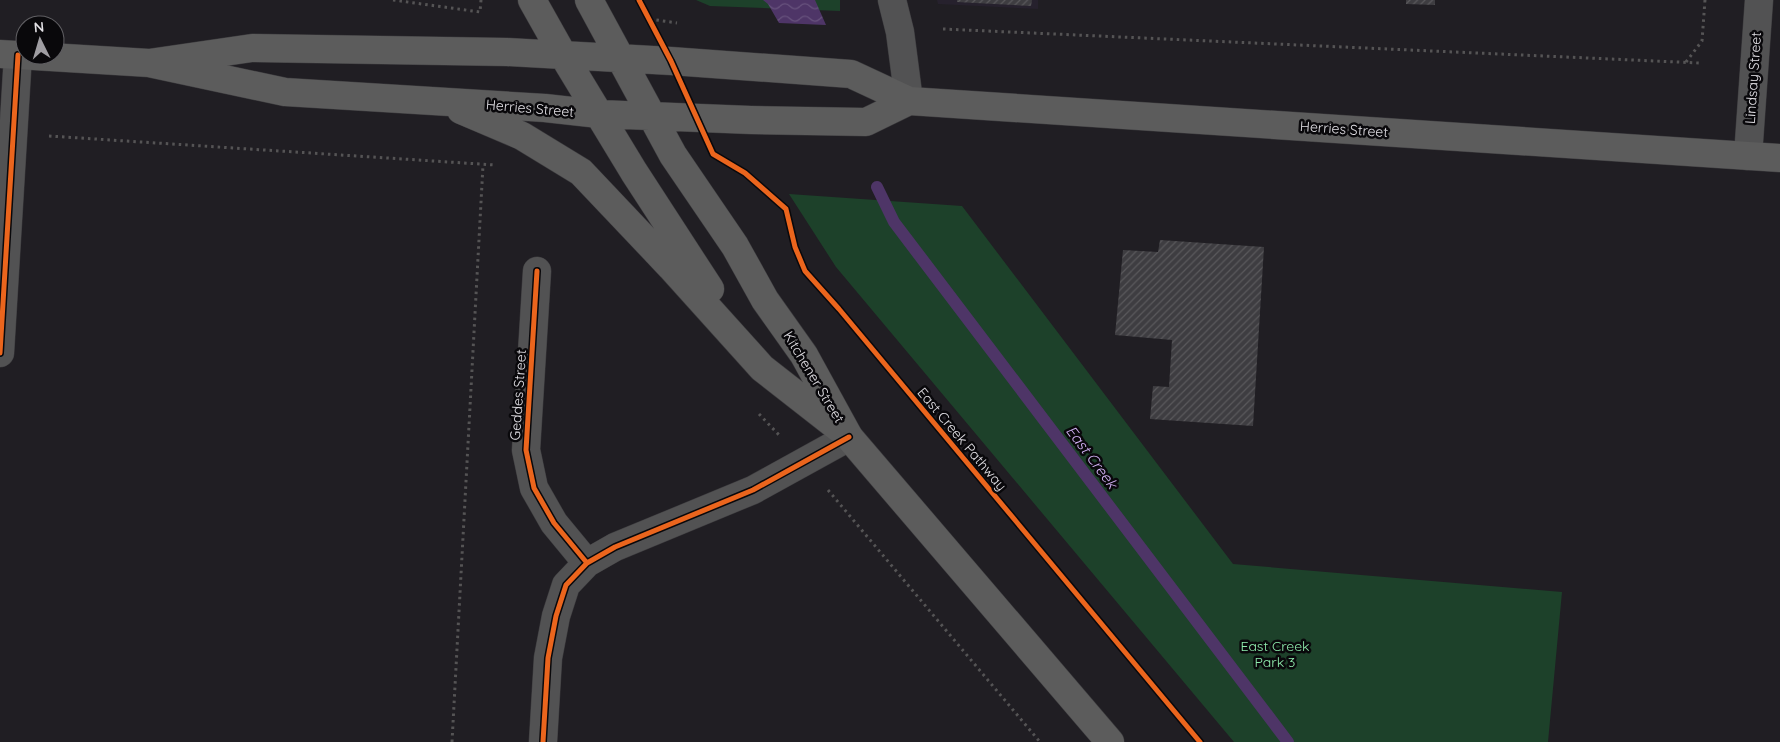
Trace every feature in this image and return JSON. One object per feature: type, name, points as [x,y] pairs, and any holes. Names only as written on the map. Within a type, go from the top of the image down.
[{"type":"main road","points":[[532,0],[639,180],[762,368]]},
{"type":"main road","name":"Kitchener Street","points":[[589,0],[673,155],[735,246],[765,300],[804,355],[849,437],[1110,742]]},
{"type":"main road","name":"Herries Street","points":[[149,63],[252,48],[508,52],[620,58],[851,74],[909,101],[1780,158]]},
{"type":"main road","name":"Herries Street","points":[[9,54],[149,63],[285,92],[545,108],[599,114],[866,122],[909,101]]},
{"type":"main road","points":[[418,100],[466,111],[522,136],[581,172],[671,267],[762,368],[849,437]]},
{"type":"street","points":[[892,0],[900,32],[909,101]]},
{"type":"street","name":"Lindsay Street","points":[[1748,156],[1759,0]]},
{"type":"street","points":[[0,354],[13,134],[9,54]]},
{"type":"street","name":"Geddes Street","points":[[537,271],[526,450],[534,488],[554,523],[587,563]]},
{"type":"street","points":[[543,742],[548,658],[556,616],[566,585],[587,563],[614,547],[753,490],[849,437]]},
{"type":"path","points":[[393,0],[480,12],[481,0]]},
{"type":"path","points":[[1686,62],[1702,42],[1705,0]]},
{"type":"path","points":[[646,13],[670,61]]},
{"type":"path","points":[[943,29],[1698,63]]},
{"type":"path","points":[[13,134],[495,165],[504,168]]},
{"type":"path","points":[[452,742],[483,165]]},
{"type":"shaded area","points":[[937,0],[1038,0],[1038,9],[938,4]]},
{"type":"green space","points":[[696,0],[840,0],[840,11],[710,6]]},
{"type":"green space","name":"East Creek Park 3","points":[[789,194],[962,206],[1233,564],[1562,592],[1548,742],[1234,742],[836,267]]},
{"type":"water","points":[[763,0],[815,0],[826,25],[779,23],[768,4]]},
{"type":"building","points":[[957,0],[1032,0],[1031,6],[957,2]]},
{"type":"building","points":[[1406,0],[1435,0],[1435,5],[1406,4]]},
{"type":"building","points":[[1160,240],[1264,247],[1253,426],[1150,419],[1153,386],[1169,387],[1172,340],[1115,335],[1123,250],[1158,252]]},
{"type":"waterway","name":"East Creek","points":[[877,187],[894,222],[1288,742]]},
{"type":"cycle path","name":"East Creek Pathway","points":[[639,0],[671,61],[713,154],[745,173],[786,209],[795,247],[805,271],[839,309],[1200,742]]},
{"type":"cycle path","points":[[0,353],[17,65]]},
{"type":"cycle path","points":[[537,271],[526,450],[534,488],[554,523],[587,563]]},
{"type":"cycle path","points":[[543,742],[548,658],[556,616],[566,585],[587,563],[615,547],[753,490],[849,437]]}]
